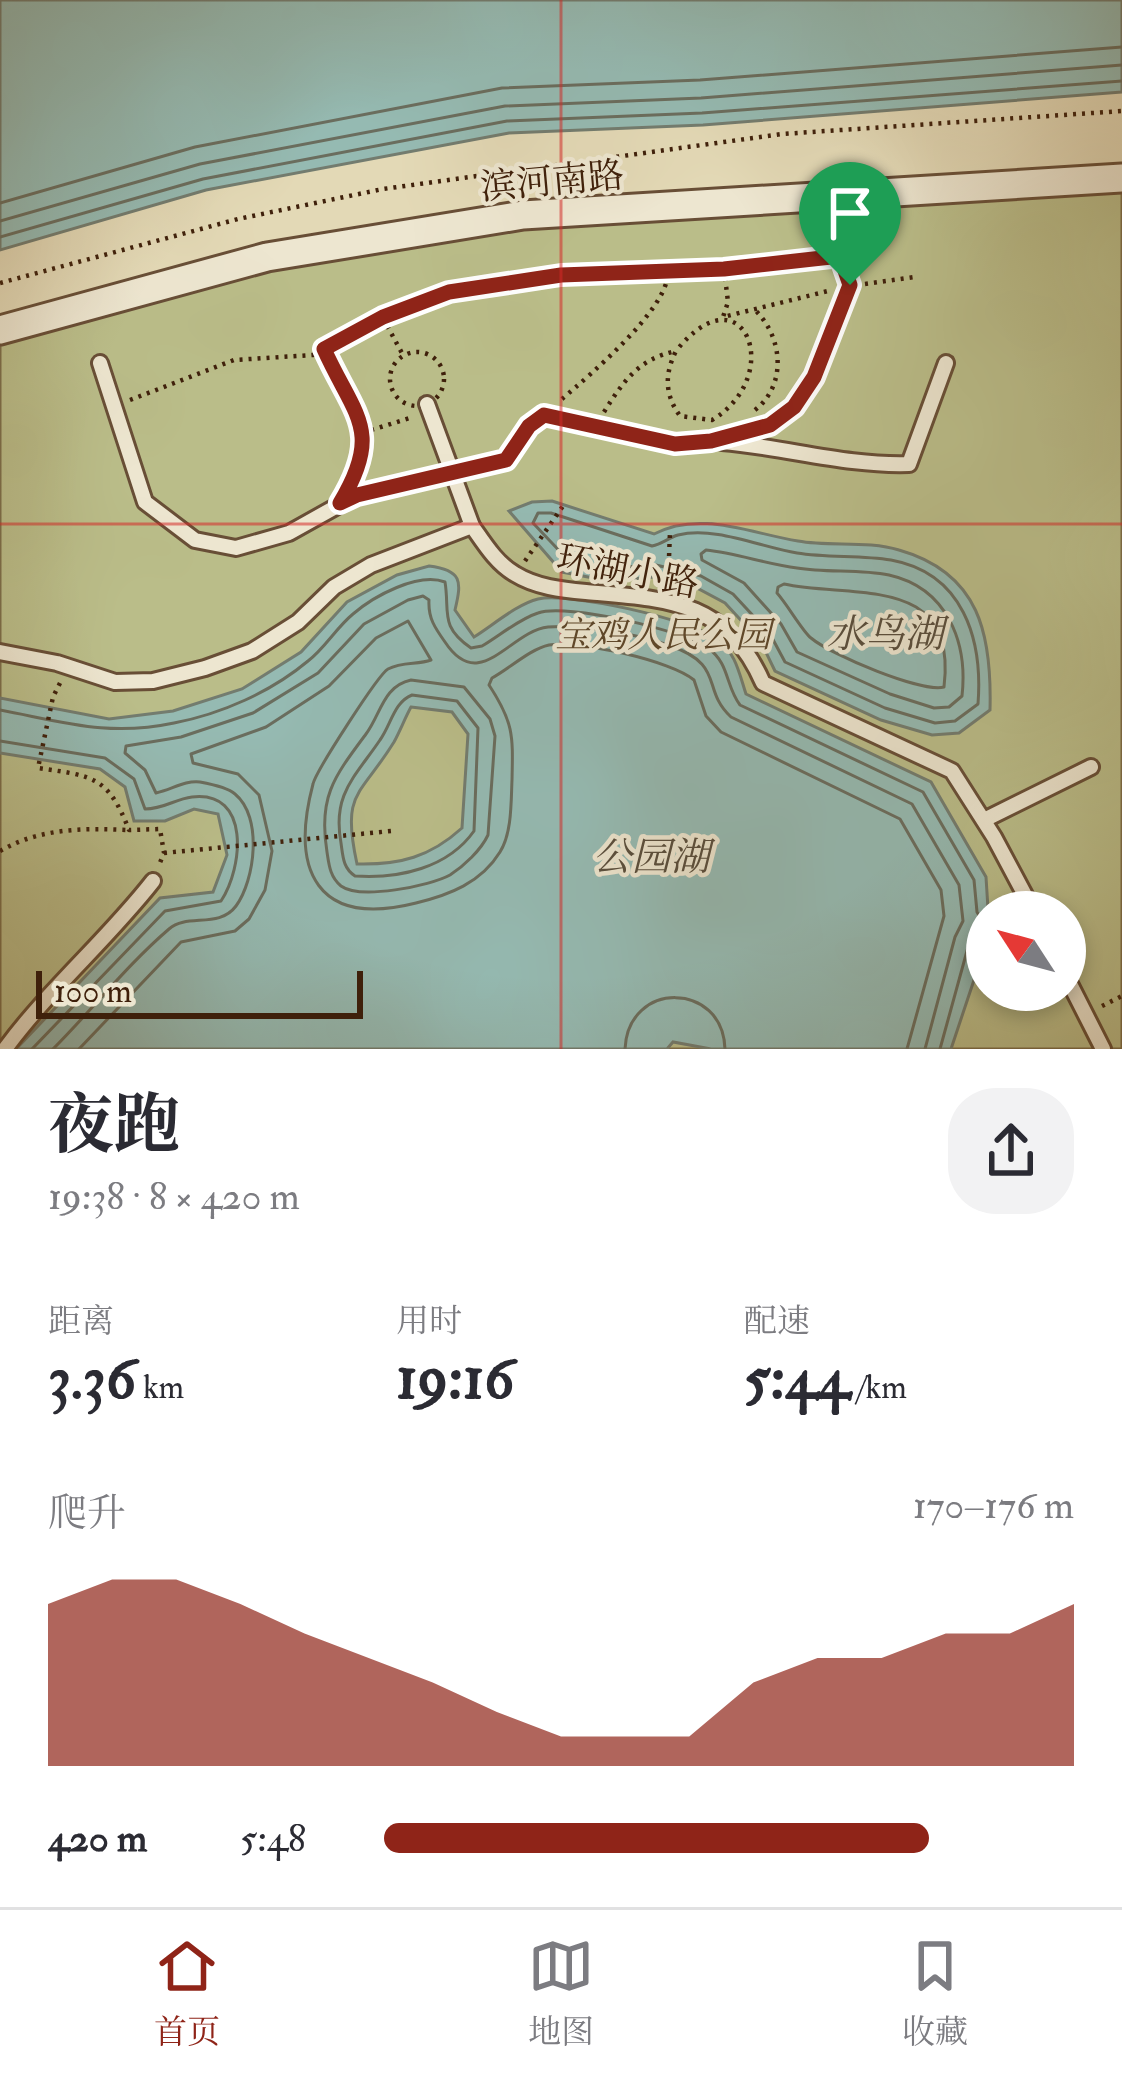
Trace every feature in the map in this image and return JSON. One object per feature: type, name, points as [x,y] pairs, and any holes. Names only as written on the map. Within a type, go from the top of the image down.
[{"type":"street","name":"滨河南路","points":[[0,330],[267,256],[523,215],[1122,178]]},
{"type":"lane","points":[[711,441],[770,425],[794,407],[814,377],[850,285]]},
{"type":"lane","points":[[100,363],[145,502],[195,540],[236,548],[289,533],[357,495],[506,460],[529,426],[544,415],[675,444],[711,441],[771,446],[879,465],[909,464],[946,363]]},
{"type":"lane","points":[[0,652],[57,663],[115,682],[153,681],[253,651],[298,622],[334,587],[371,565],[472,526],[428,408]]},
{"type":"lane","name":"环湖小路","points":[[472,526],[490,553],[514,574],[550,588],[667,601],[708,616],[733,634],[763,683],[952,771],[1023,891]]},
{"type":"lane","points":[[984,820],[1090,767]]},
{"type":"lane","points":[[4,1049],[153,881]]},
{"type":"lane","points":[[1086,1013],[1103,1049]]},
{"type":"path","points":[[0,283],[238,219],[383,189],[782,134],[1122,111]]},
{"type":"path","points":[[113,406],[234,360],[313,355],[383,317],[449,292],[539,278],[724,269],[840,256],[850,285]]},
{"type":"path","points":[[723,317],[728,302],[724,269]]},
{"type":"path","points":[[544,415],[617,348],[668,286],[668,272]]},
{"type":"path","points":[[723,317],[745,333],[752,363],[746,390],[712,420],[680,416],[671,404],[667,369],[698,327],[723,317],[850,285],[914,277]]},
{"type":"path","points":[[756,311],[776,340],[776,381],[768,400]]},
{"type":"path","points":[[383,317],[403,355]]},
{"type":"path","points":[[324,349],[365,432],[340,503]]},
{"type":"path","points":[[596,427],[632,371],[650,356],[676,351]]},
{"type":"path","points":[[365,432],[428,408],[440,392],[441,366],[427,354],[403,355]]},
{"type":"path","points":[[403,355],[392,371],[392,388],[410,405],[428,408]]},
{"type":"path","points":[[533,552],[565,503]]},
{"type":"path","points":[[667,601],[670,532]]},
{"type":"path","points":[[52,697],[38,767],[76,773],[106,787],[116,797],[129,830]]},
{"type":"path","points":[[0,851],[22,839],[58,831],[160,830],[164,854],[153,881]]},
{"type":"path","points":[[164,854],[391,831]]},
{"type":"path","points":[[1086,1013],[1122,996]]},
{"type":"green space","name":"宝鸡人民公园","points":[[1122,182],[1122,1049],[0,1049],[0,340],[265,266],[519,227]]},
{"type":"water","points":[[0,0],[1122,0],[1122,92],[703,125],[509,133],[206,190],[0,250]]},
{"type":"water","name":"水鸟湖","points":[[552,501],[654,534],[671,527],[707,524],[810,543],[887,547],[926,560],[948,574],[976,611],[988,657],[990,710],[959,733],[932,735],[881,720],[775,671],[761,642],[725,603],[695,587],[655,577],[609,581],[562,572],[509,511]]},
{"type":"water","name":"公园湖","points":[[429,566],[454,574],[459,584],[455,610],[474,637],[538,599],[575,599],[682,623],[717,639],[729,651],[746,694],[931,782],[986,877],[987,891],[966,891],[966,1004],[951,1049],[711,1049],[673,1042],[667,1049],[16,1049],[160,898],[213,892],[227,855],[218,814],[194,809],[165,821],[134,821],[125,787],[100,769],[0,753],[0,698],[109,719],[173,711],[242,689],[301,652],[347,602],[397,575]],"holes":[[[411,707],[452,712],[468,734],[462,828],[414,857],[357,864],[351,822],[357,796],[394,742]]]},
{"type":"route","points":[[840,256],[850,285],[814,377],[794,407],[770,425],[684,445],[544,415],[529,426],[506,460],[340,503],[365,432],[324,349],[383,317],[449,292],[561,275],[724,269],[840,256]]}]
